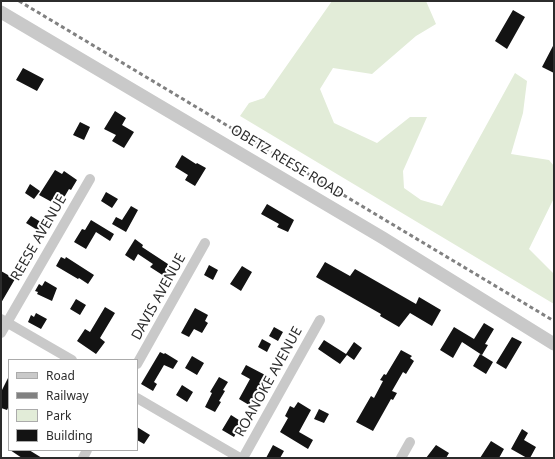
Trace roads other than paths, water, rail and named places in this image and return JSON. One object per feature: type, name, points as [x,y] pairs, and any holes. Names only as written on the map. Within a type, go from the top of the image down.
[{"type":"street","name":"OBETZ REESE ROAD","points":[[1,12],[383,238],[554,344]]},
{"type":"street","name":"REESE AVENUE","points":[[1,333],[4,321],[90,179]]},
{"type":"street","name":"DAVIS AVENUE","points":[[138,362],[205,243]]},
{"type":"street","name":"ROANOKE AVENUE","points":[[242,458],[320,320]]},
{"type":"street","points":[[4,321],[70,359]]},
{"type":"street","points":[[138,399],[242,458]]},
{"type":"street","points":[[401,458],[410,442]]},
{"type":"railway","points":[[19,1],[554,321]]}]
